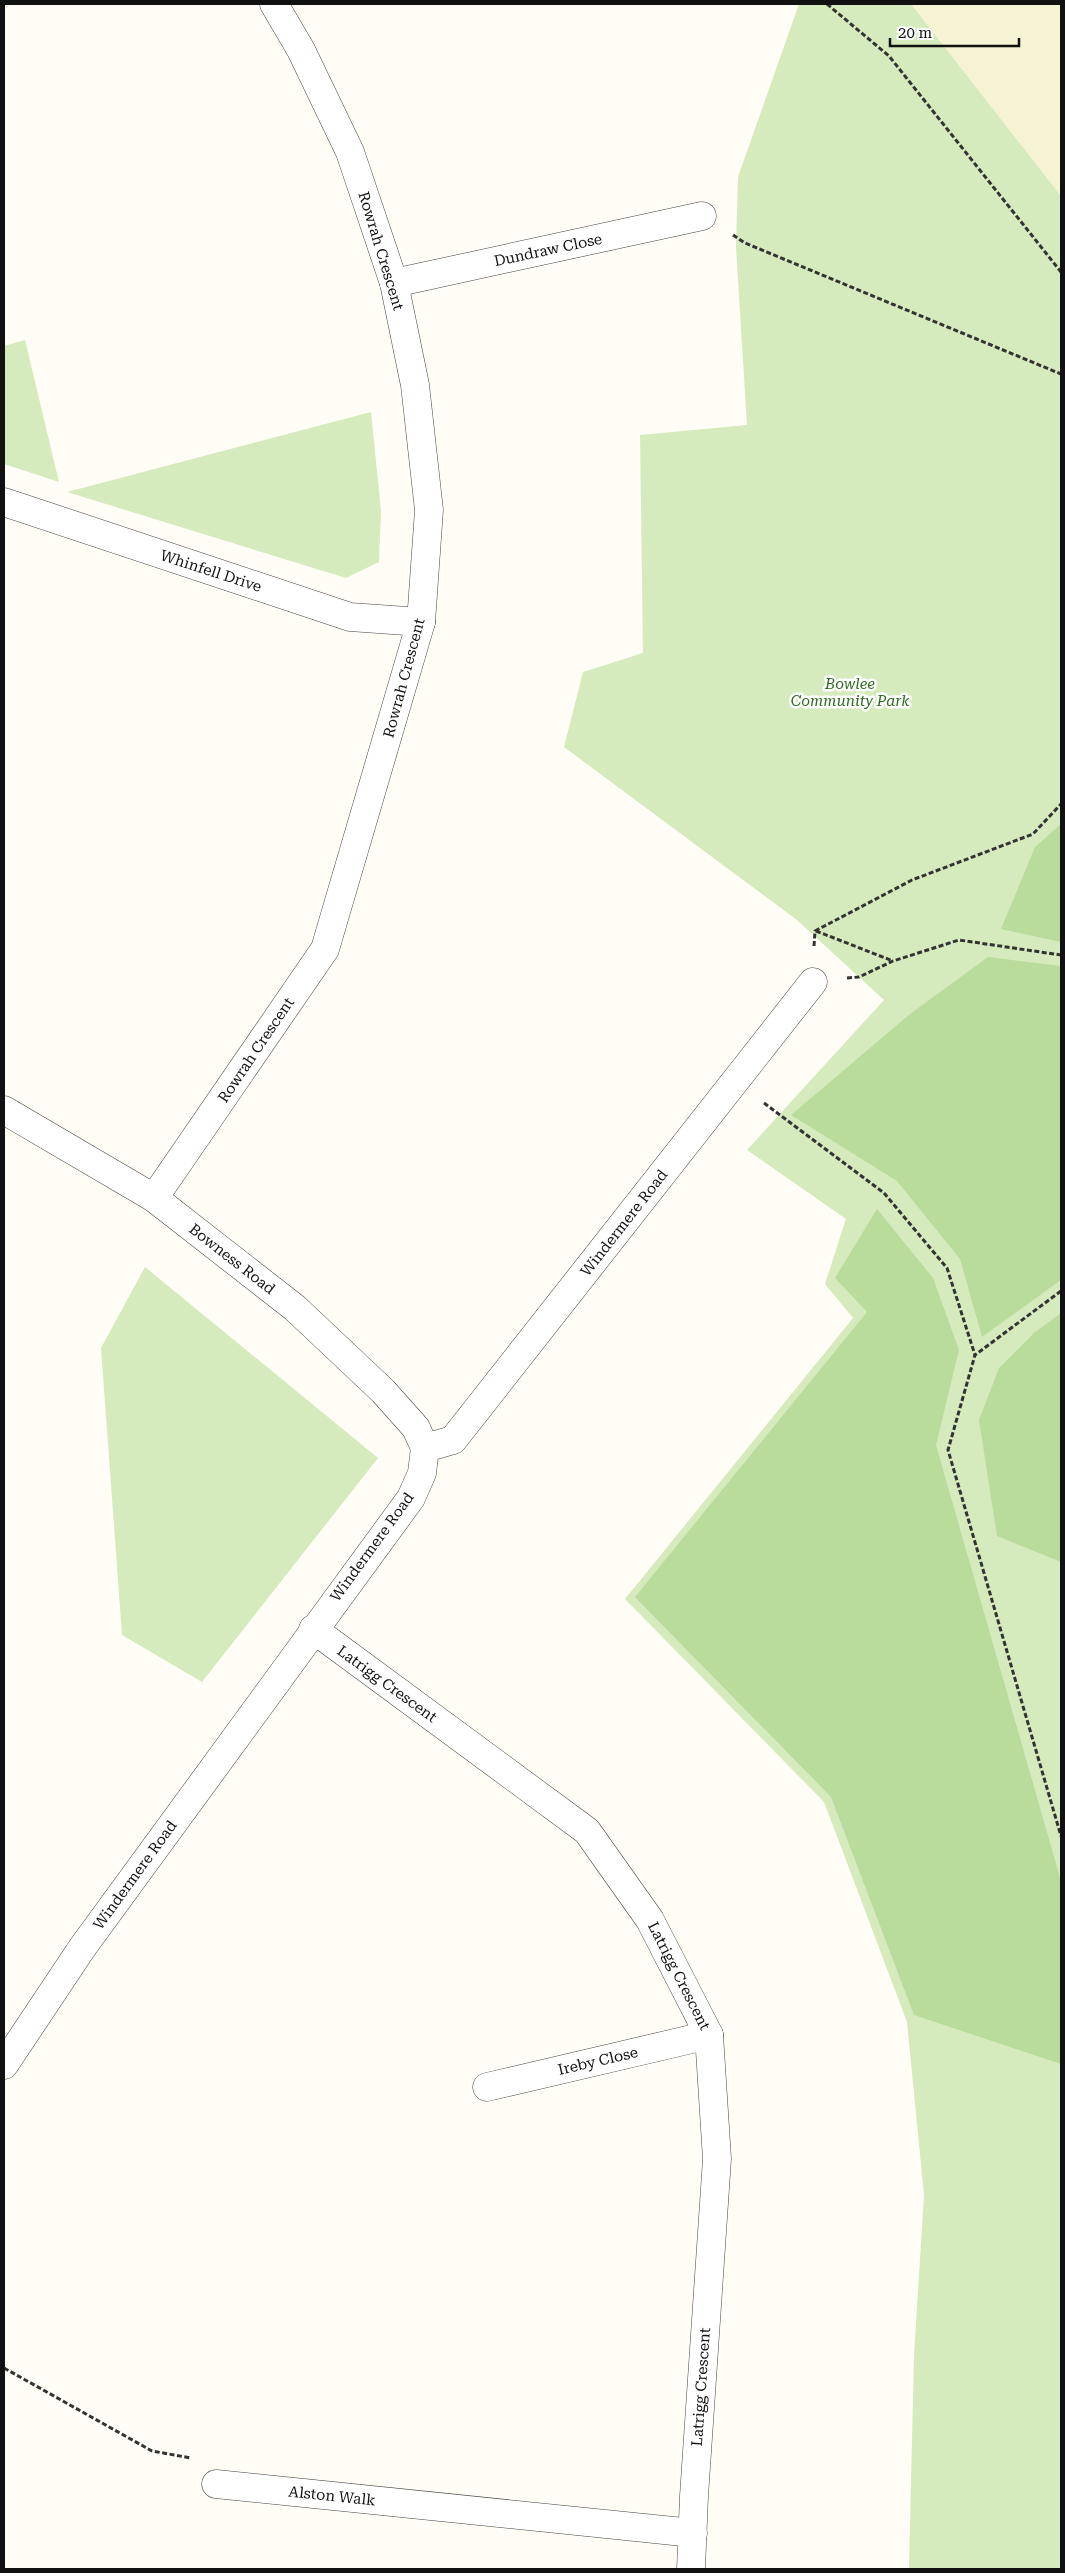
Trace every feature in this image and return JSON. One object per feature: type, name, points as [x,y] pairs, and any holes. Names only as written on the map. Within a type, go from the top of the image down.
[{"type":"street","name":"Rowrah Crescent","points":[[154,1198],[325,949],[422,622],[429,510],[415,385],[394,283],[350,152],[301,50],[274,4]]},
{"type":"street","name":"Dundraw Close","points":[[394,283],[702,216]]},
{"type":"street","name":"Whinfell Drive","points":[[4,502],[350,617],[422,622]]},
{"type":"street","name":"Windermere Road","points":[[4,2065],[82,1948],[313,1629],[411,1498],[422,1473],[425,1448],[453,1440],[813,982]]},
{"type":"street","name":"Bowness Road","points":[[4,1110],[154,1198],[295,1308],[347,1354],[416,1428],[425,1448]]},
{"type":"street","name":"Latrigg Crescent","points":[[313,1629],[587,1831],[650,1920],[710,2034],[717,2159],[691,2569]]},
{"type":"street","name":"Ireby Close","points":[[487,2087],[710,2034]]},
{"type":"street","name":"Alston Walk","points":[[216,2484],[693,2533]]},
{"type":"path","points":[[827,4],[889,56],[1061,272]]},
{"type":"path","points":[[702,216],[745,242],[1061,374]]},
{"type":"path","points":[[815,931],[912,880],[1033,834],[1061,804]]},
{"type":"path","points":[[815,931],[893,961]]},
{"type":"path","points":[[815,931],[813,982],[859,977],[893,961],[959,940],[1061,955]]},
{"type":"path","points":[[735,1081],[884,1193],[947,1268],[975,1355],[948,1450],[1061,1836]]},
{"type":"path","points":[[975,1355],[1061,1291]]},
{"type":"path","points":[[4,2368],[152,2451],[189,2457],[216,2484]]},
{"type":"shaded area","points":[[911,4],[1061,4],[1061,196]]},
{"type":"green space","name":"Bowlee Community Park","points":[[799,4],[911,4],[1061,196],[1061,2569],[909,2569],[914,2355],[924,2195],[907,2022],[824,1802],[625,1599],[853,1318],[825,1284],[846,1219],[747,1150],[884,1000],[797,920],[564,747],[583,672],[643,653],[640,435],[747,425],[736,247],[738,177]]},
{"type":"green space","points":[[25,340],[59,482],[4,464],[4,346]]},
{"type":"green space","points":[[371,412],[381,511],[379,562],[346,578],[67,492]]},
{"type":"green space","points":[[1061,824],[1061,942],[1001,929],[1035,847]]},
{"type":"green space","points":[[988,957],[1061,966],[1061,1280],[982,1337],[960,1259],[897,1181],[791,1115],[910,1014]]},
{"type":"green space","points":[[877,1209],[933,1278],[959,1350],[936,1445],[1061,1881],[1061,2064],[914,2015],[831,1797],[635,1597],[867,1312],[835,1278]]},
{"type":"green space","points":[[145,1267],[378,1458],[202,1682],[122,1635],[101,1348]]},
{"type":"green space","points":[[1061,1313],[1061,1562],[997,1536],[979,1420],[999,1368],[1034,1333]]}]
